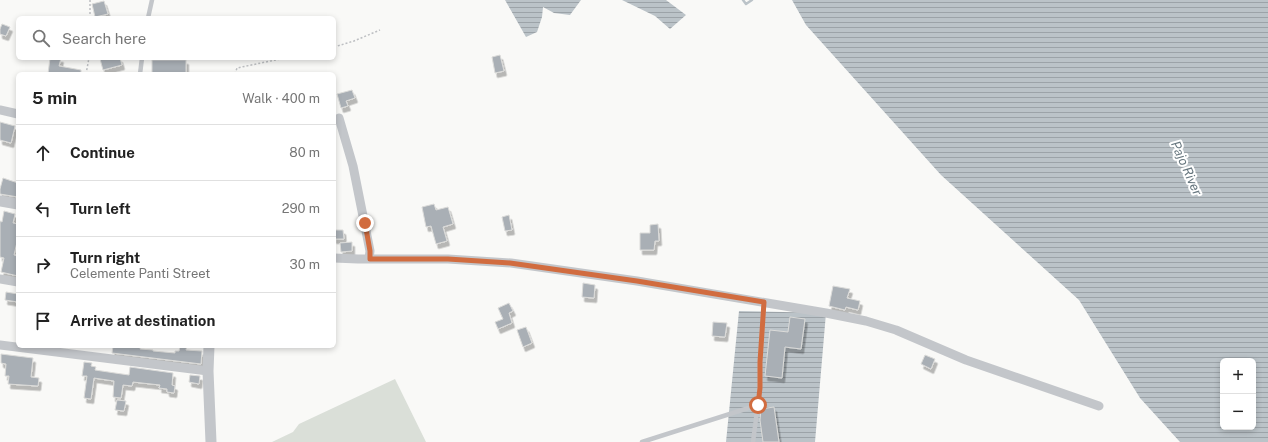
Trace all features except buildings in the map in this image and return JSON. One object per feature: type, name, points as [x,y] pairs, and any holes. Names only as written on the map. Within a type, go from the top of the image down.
[{"type":"street","points":[[0,110],[16,114]]},
{"type":"street","points":[[339,118],[353,166],[370,251],[370,259]]},
{"type":"street","points":[[0,201],[16,204]]},
{"type":"street","points":[[336,258],[448,259],[510,263],[637,281],[833,314],[866,321],[896,330],[966,360],[1099,406]]},
{"type":"street","points":[[0,278],[16,282]]},
{"type":"street","points":[[0,344],[16,346]]},
{"type":"street","points":[[30,348],[208,372]]},
{"type":"street","points":[[209,348],[210,442]]},
{"type":"lane","points":[[148,16],[152,0]]},
{"type":"lane","points":[[140,72],[142,60]]},
{"type":"lane","points":[[753,442],[760,388],[760,362],[764,302]]},
{"type":"lane","points":[[642,442],[758,405]]},
{"type":"path","points":[[90,0],[90,16]]},
{"type":"path","points":[[336,46],[354,41],[380,30]]},
{"type":"path","points":[[86,72],[89,60]]},
{"type":"path","points":[[236,72],[237,68],[275,60]]},
{"type":"shaded area","points":[[395,379],[426,442],[272,442],[293,432],[299,424]]},
{"type":"water","points":[[505,0],[581,0],[570,15],[554,13],[543,7],[542,17],[537,32],[526,37]]},
{"type":"water","points":[[622,0],[666,0],[686,15],[670,29],[655,16]]},
{"type":"water","name":"Pajo River","points":[[792,0],[1268,0],[1268,442],[1180,442],[1140,398],[1079,300],[941,175],[806,25]]},
{"type":"water","points":[[739,311],[826,313],[815,442],[726,442]]},
{"type":"waterway","points":[[743,0],[746,4],[752,0]]},
{"type":"route","points":[[365,223],[370,259],[448,259],[510,263],[637,281],[764,302],[758,405]]}]
